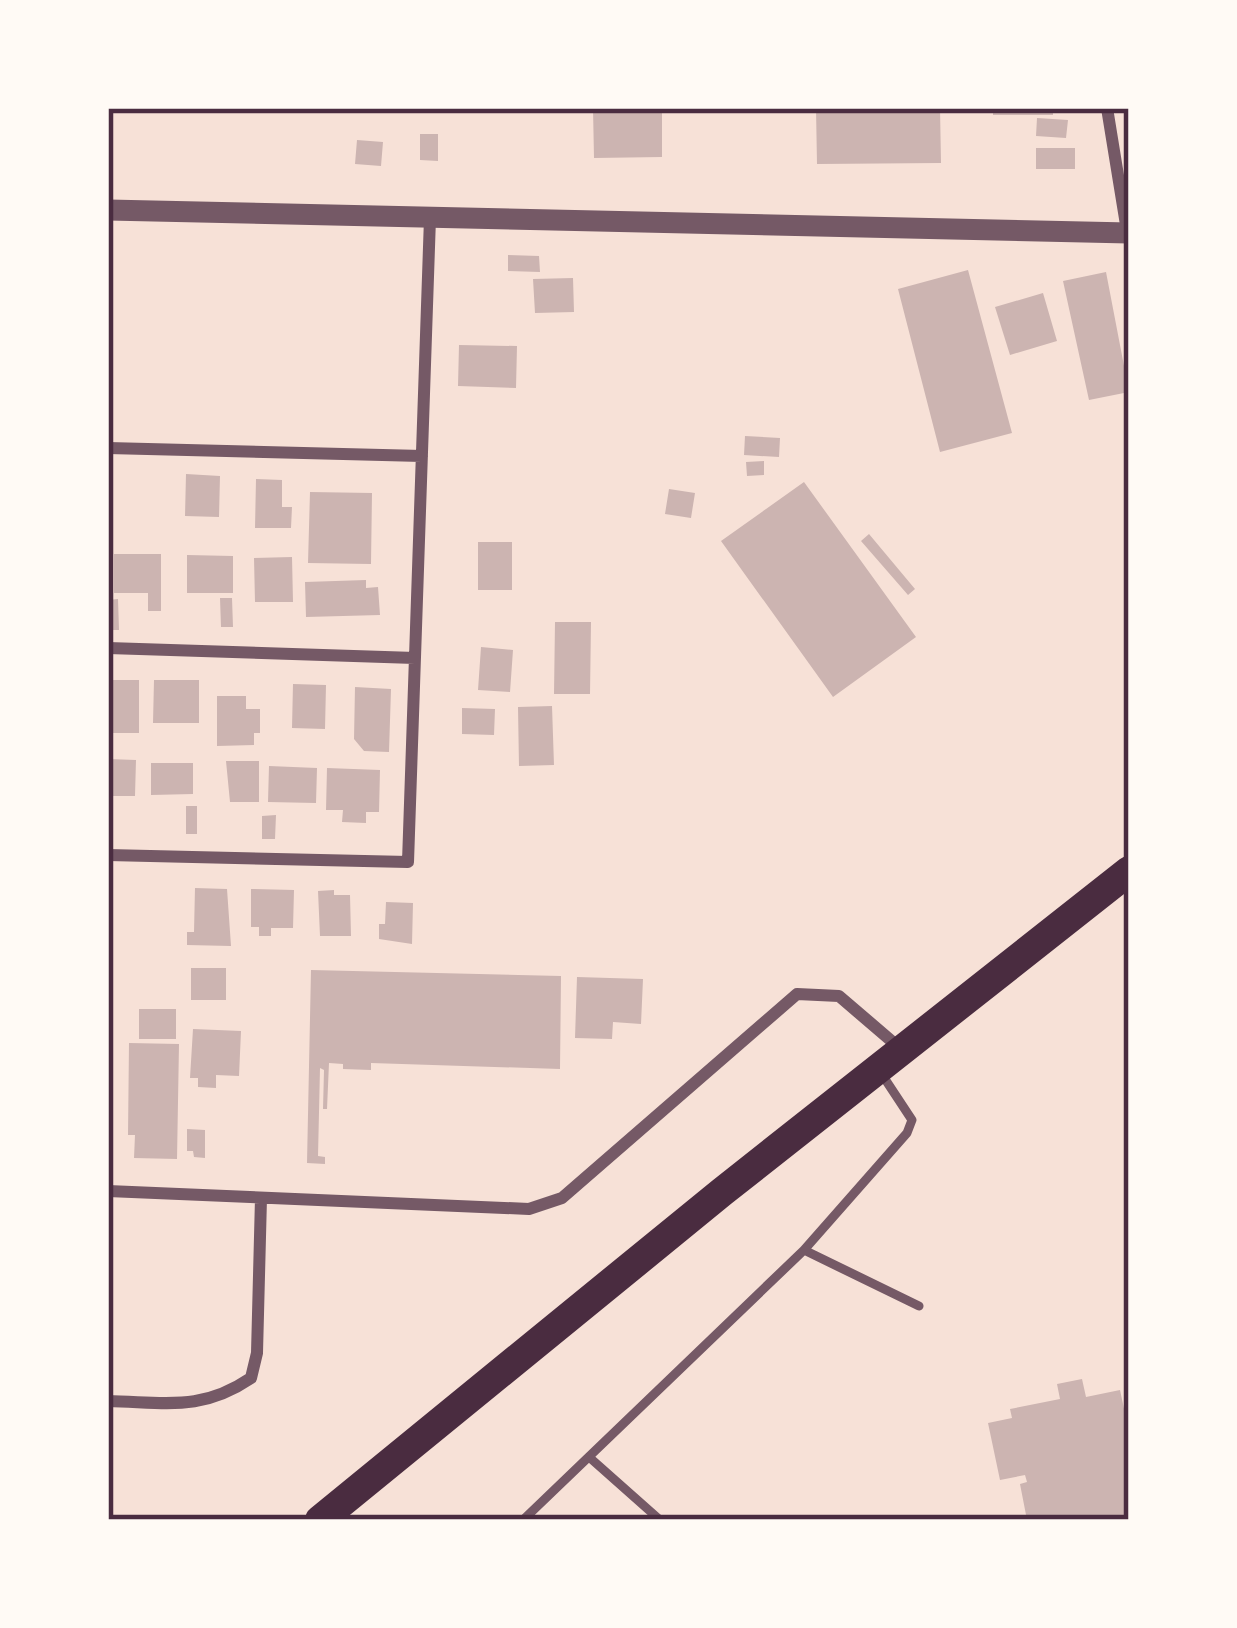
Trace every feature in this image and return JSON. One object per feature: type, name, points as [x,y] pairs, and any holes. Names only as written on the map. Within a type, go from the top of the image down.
[{"type":"highway","points":[[320,1520],[1129,871]]},
{"type":"street","points":[[108,210],[1129,236],[1107,108]]},
{"type":"street","points":[[108,855],[408,862],[430,218]]},
{"type":"street","points":[[108,448],[422,456]]},
{"type":"street","points":[[108,648],[415,658]]},
{"type":"street","points":[[108,1192],[530,1209],[562,1198],[797,994],[839,996],[890,1059]]},
{"type":"street","points":[[108,1401],[203,1402],[251,1378],[257,1353],[261,1198]]},
{"type":"lane","points":[[523,1520],[804,1250],[907,1133],[912,1120],[890,1059]]},
{"type":"lane","points":[[804,1250],[920,1306]]},
{"type":"lane","points":[[589,1457],[660,1520]]},
{"type":"building","points":[[593,108],[662,108],[662,157],[594,158]]},
{"type":"building","points":[[816,108],[940,108],[941,163],[817,164]]},
{"type":"building","points":[[993,108],[1053,108],[1053,115],[993,115]]},
{"type":"building","points":[[1037,118],[1068,120],[1066,138],[1036,136]]},
{"type":"building","points":[[420,134],[438,134],[438,161],[420,160]]},
{"type":"building","points":[[357,140],[383,142],[381,166],[355,164]]},
{"type":"building","points":[[1036,148],[1075,148],[1075,169],[1036,169]]},
{"type":"building","points":[[508,255],[539,256],[540,272],[508,271]]},
{"type":"building","points":[[968,270],[1012,433],[940,452],[898,289]]},
{"type":"building","points":[[1106,272],[1129,392],[1089,400],[1063,281]]},
{"type":"building","points":[[573,278],[574,312],[535,313],[533,279]]},
{"type":"building","points":[[1043,293],[1057,341],[1010,355],[995,307]]},
{"type":"building","points":[[459,345],[517,346],[516,388],[458,386]]},
{"type":"building","points":[[745,436],[780,438],[779,457],[744,455]]},
{"type":"building","points":[[764,461],[764,475],[747,476],[746,462]]},
{"type":"building","points":[[186,474],[220,476],[219,517],[185,516]]},
{"type":"building","points":[[256,479],[282,480],[282,507],[292,507],[291,528],[255,528]]},
{"type":"building","points":[[804,482],[916,637],[833,697],[721,541]]},
{"type":"building","points":[[669,489],[695,493],[691,518],[665,514]]},
{"type":"building","points":[[310,492],[372,493],[371,564],[308,563]]},
{"type":"building","points":[[869,534],[915,589],[908,595],[861,541]]},
{"type":"building","points":[[478,542],[512,542],[512,590],[478,590]]},
{"type":"building","points":[[114,554],[161,554],[161,611],[148,611],[148,593],[114,593]]},
{"type":"building","points":[[187,555],[233,556],[233,593],[187,593]]},
{"type":"building","points":[[292,557],[293,602],[255,602],[254,558]]},
{"type":"building","points":[[366,580],[366,588],[378,587],[380,615],[306,617],[305,582]]},
{"type":"building","points":[[220,598],[232,598],[233,627],[221,627]]},
{"type":"building","points":[[118,599],[119,630],[108,630],[108,600]]},
{"type":"building","points":[[555,622],[591,622],[590,694],[554,694]]},
{"type":"building","points":[[481,647],[513,650],[510,692],[478,690]]},
{"type":"building","points":[[110,680],[139,680],[139,733],[109,733]]},
{"type":"building","points":[[154,680],[199,680],[199,723],[153,723]]},
{"type":"building","points":[[293,684],[326,685],[325,729],[292,728]]},
{"type":"building","points":[[355,687],[391,689],[389,752],[364,751],[354,739]]},
{"type":"building","points":[[217,696],[246,696],[246,709],[260,709],[260,733],[254,733],[254,745],[217,746]]},
{"type":"building","points":[[552,706],[554,765],[519,766],[518,707]]},
{"type":"building","points":[[462,708],[495,709],[494,735],[462,734]]},
{"type":"building","points":[[108,759],[136,760],[135,796],[108,796]]},
{"type":"building","points":[[226,761],[259,761],[259,802],[230,802]]},
{"type":"building","points":[[151,763],[193,763],[193,794],[151,795]]},
{"type":"building","points":[[269,766],[317,768],[316,803],[268,802]]},
{"type":"building","points":[[327,768],[380,770],[379,812],[366,812],[366,823],[342,822],[343,810],[326,810]]},
{"type":"building","points":[[186,806],[197,806],[197,834],[186,834]]},
{"type":"building","points":[[276,815],[275,839],[262,839],[262,816]]},
{"type":"building","points":[[195,888],[227,889],[231,946],[187,945],[187,932],[194,932]]},
{"type":"building","points":[[251,889],[294,890],[293,928],[271,928],[271,936],[259,936],[259,927],[251,927]]},
{"type":"building","points":[[334,890],[334,895],[350,895],[351,936],[320,936],[318,891]]},
{"type":"building","points":[[386,902],[413,903],[412,944],[379,939]]},
{"type":"building","points":[[191,968],[226,968],[226,1000],[191,1000]]},
{"type":"building","points":[[311,970],[561,976],[560,1069],[371,1063],[371,1070],[343,1069],[343,1064],[329,1063],[327,1109],[323,1109],[324,1070],[320,1068],[318,1156],[325,1157],[325,1164],[307,1163]]},
{"type":"building","points":[[577,977],[643,979],[641,1024],[613,1022],[612,1039],[575,1038]]},
{"type":"building","points":[[139,1009],[176,1009],[176,1039],[139,1039]]},
{"type":"building","points":[[193,1029],[241,1031],[239,1076],[216,1075],[216,1088],[198,1087],[198,1078],[190,1078]]},
{"type":"building","points":[[129,1043],[179,1044],[177,1159],[134,1158],[135,1135],[128,1135]]},
{"type":"building","points":[[187,1129],[205,1130],[205,1158],[187,1151]]},
{"type":"building","points":[[1082,1379],[1086,1397],[1120,1390],[1129,1432],[1129,1520],[1027,1520],[1020,1484],[1027,1482],[1025,1475],[1000,1480],[988,1423],[1012,1418],[1010,1409],[1060,1399],[1057,1384]]}]
